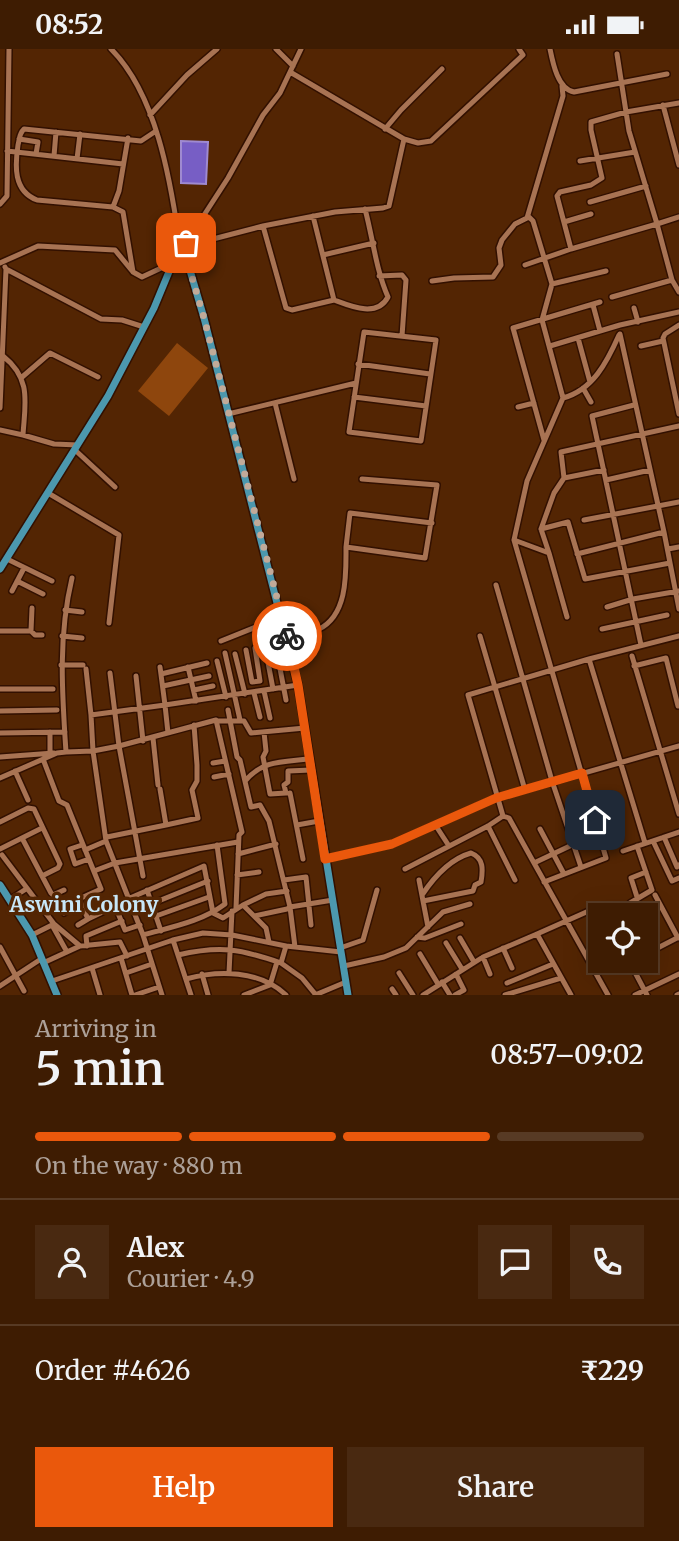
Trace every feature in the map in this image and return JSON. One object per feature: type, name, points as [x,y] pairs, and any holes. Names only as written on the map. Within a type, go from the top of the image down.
[{"type":"main road","points":[[0,569],[108,396],[182,246]]},
{"type":"main road","points":[[182,246],[298,685],[348,995]]},
{"type":"main road","points":[[0,885],[32,935],[57,995]]},
{"type":"street","points":[[0,204],[7,198],[9,49]]},
{"type":"street","points":[[111,49],[135,77],[156,131],[182,246]]},
{"type":"street","points":[[150,115],[187,75],[217,49]]},
{"type":"street","points":[[276,49],[304,80],[385,129],[418,143],[431,141],[523,55],[519,49]]},
{"type":"street","points":[[182,246],[228,178],[263,115],[280,93],[301,49]]},
{"type":"street","points":[[432,281],[493,277],[501,265],[499,248],[502,240],[515,224],[527,218],[563,96],[550,49]]},
{"type":"street","points":[[617,54],[635,152],[672,280],[679,292]]},
{"type":"street","points":[[385,129],[442,69]]},
{"type":"street","points":[[562,86],[574,92],[667,74]]},
{"type":"street","points":[[286,80],[304,80]]},
{"type":"street","points":[[571,249],[556,198],[557,194],[601,181],[591,122],[626,112],[679,103]]},
{"type":"street","points":[[663,105],[679,165]]},
{"type":"street","points":[[0,114],[8,116]]},
{"type":"street","points":[[133,272],[126,238],[125,216],[120,210],[29,198],[15,173],[20,132],[24,129],[143,140],[156,131]]},
{"type":"street","points":[[54,156],[56,132]]},
{"type":"street","points":[[77,159],[80,134]]},
{"type":"street","points":[[113,207],[128,138]]},
{"type":"street","points":[[19,139],[37,142],[36,154]]},
{"type":"street","points":[[182,246],[313,216],[386,208],[391,202],[404,139]]},
{"type":"street","points":[[7,151],[123,164]]},
{"type":"street","points":[[580,161],[635,152]]},
{"type":"street","points":[[590,202],[646,185]]},
{"type":"street","points":[[262,226],[286,308],[292,310],[334,300],[363,310],[381,305],[388,297],[379,276],[365,209]]},
{"type":"street","points":[[564,222],[591,214]]},
{"type":"street","points":[[313,216],[334,300]]},
{"type":"street","points":[[525,265],[679,217]]},
{"type":"street","points":[[527,218],[533,221],[547,260],[552,284],[542,320],[563,398],[527,481],[514,540],[606,858],[544,882]]},
{"type":"street","points":[[323,255],[374,243]]},
{"type":"street","points":[[144,327],[124,321],[99,319],[6,269],[0,263],[38,246],[111,249],[118,252],[133,272],[142,277],[173,263]]},
{"type":"street","points":[[0,405],[3,356],[1,310],[6,269]]},
{"type":"street","points":[[552,284],[606,271]]},
{"type":"street","points":[[379,276],[402,275],[407,281],[402,336]]},
{"type":"street","points":[[612,297],[672,280]]},
{"type":"street","points":[[544,440],[513,328],[600,302]]},
{"type":"street","points":[[593,305],[600,331]]},
{"type":"street","points":[[634,308],[638,322]]},
{"type":"street","points":[[550,346],[620,325],[679,312]]},
{"type":"street","points":[[620,325],[634,405],[659,506],[679,609]]},
{"type":"street","points":[[679,325],[665,334],[663,341],[679,414]]},
{"type":"street","points":[[365,332],[402,336],[436,339],[421,441],[349,432],[365,332]]},
{"type":"street","points":[[563,398],[583,389],[597,377],[620,334]]},
{"type":"street","points":[[578,338],[590,383]]},
{"type":"street","points":[[641,346],[663,341]]},
{"type":"street","points":[[21,377],[50,353],[98,377]]},
{"type":"street","points":[[3,356],[10,361],[25,384],[23,435]]},
{"type":"street","points":[[358,364],[430,374]]},
{"type":"street","points":[[228,414],[356,383]]},
{"type":"street","points":[[583,389],[591,402]]},
{"type":"street","points":[[354,397],[426,406]]},
{"type":"street","points":[[275,403],[293,479]]},
{"type":"street","points":[[518,407],[534,403]]},
{"type":"street","points":[[634,405],[592,416],[641,645]]},
{"type":"street","points":[[567,617],[541,529],[554,493],[564,478],[561,452],[679,426]]},
{"type":"street","points":[[0,430],[77,447],[115,487]]},
{"type":"street","points":[[564,478],[604,470]]},
{"type":"street","points":[[606,480],[650,470]]},
{"type":"street","points":[[346,547],[425,558],[437,485],[362,479]]},
{"type":"street","points":[[48,493],[119,535],[109,623]]},
{"type":"street","points":[[584,520],[679,502]]},
{"type":"street","points":[[285,631],[311,632],[319,629],[334,614],[344,593],[350,513],[432,523]]},
{"type":"street","points":[[541,529],[568,522],[585,579],[670,563]]},
{"type":"street","points":[[577,554],[664,532]]},
{"type":"street","points":[[514,540],[548,553]]},
{"type":"street","points":[[668,549],[679,547]]},
{"type":"street","points":[[9,555],[24,568],[52,581]]},
{"type":"street","points":[[12,591],[24,568]]},
{"type":"street","points":[[66,752],[62,636],[72,578]]},
{"type":"street","points":[[17,581],[43,594]]},
{"type":"street","points":[[496,585],[552,781],[581,867]]},
{"type":"street","points":[[607,607],[632,599],[677,591]]},
{"type":"street","points":[[31,631],[32,608]]},
{"type":"street","points":[[65,610],[82,612]]},
{"type":"street","points":[[602,629],[667,615]]},
{"type":"street","points":[[221,641],[281,617]]},
{"type":"street","points":[[0,631],[31,631],[35,635],[43,635]]},
{"type":"street","points":[[62,636],[82,638]]},
{"type":"street","points":[[480,636],[525,790]]},
{"type":"street","points":[[503,816],[468,695],[679,636]]},
{"type":"street","points":[[274,637],[286,700]]},
{"type":"street","points":[[264,641],[274,689]]},
{"type":"street","points":[[246,650],[253,683],[261,681],[256,648]]},
{"type":"street","points":[[225,653],[240,720]]},
{"type":"street","points":[[235,654],[244,694]]},
{"type":"street","points":[[248,662],[278,656]]},
{"type":"street","points":[[632,656],[679,814]]},
{"type":"street","points":[[634,666],[666,658],[679,706]]},
{"type":"street","points":[[589,659],[645,843]]},
{"type":"street","points":[[168,733],[161,670],[207,663]]},
{"type":"street","points":[[226,697],[217,663],[237,664]]},
{"type":"street","points":[[61,665],[84,667],[93,751],[107,839],[144,935],[162,995]]},
{"type":"street","points":[[188,667],[196,701]]},
{"type":"street","points":[[110,673],[143,876]]},
{"type":"street","points":[[136,676],[143,741]]},
{"type":"street","points":[[163,686],[209,676]]},
{"type":"street","points":[[91,715],[298,685]]},
{"type":"street","points":[[194,690],[213,686]]},
{"type":"street","points":[[0,689],[53,689]]},
{"type":"street","points":[[264,691],[270,719]]},
{"type":"street","points":[[254,693],[260,717]]},
{"type":"street","points":[[0,711],[57,710]]},
{"type":"street","points":[[228,710],[251,807],[260,805],[266,812],[276,844],[290,907],[295,947]]},
{"type":"street","points":[[0,758],[93,751],[143,741],[216,721],[244,721],[251,733],[304,728]]},
{"type":"street","points":[[216,721],[242,832],[238,842],[237,908],[229,973]]},
{"type":"street","points":[[89,859],[75,864],[70,849],[198,818],[192,790],[197,781],[194,725]]},
{"type":"street","points":[[50,732],[53,753]]},
{"type":"street","points":[[0,733],[65,732]]},
{"type":"street","points":[[264,732],[264,764],[270,794],[286,793],[288,771],[311,769]]},
{"type":"street","points":[[153,738],[166,825]]},
{"type":"street","points":[[325,859],[392,844],[496,798],[679,746]]},
{"type":"street","points":[[0,778],[53,753]]},
{"type":"street","points":[[43,759],[59,801],[67,805],[101,889],[81,898],[80,903],[64,913]]},
{"type":"street","points":[[245,782],[264,764],[308,759]]},
{"type":"street","points":[[213,764],[225,761]]},
{"type":"street","points":[[15,771],[28,800]]},
{"type":"street","points":[[214,777],[229,774]]},
{"type":"street","points":[[290,793],[303,859]]},
{"type":"street","points":[[0,822],[31,807],[60,866],[42,876]]},
{"type":"street","points":[[405,869],[503,816]]},
{"type":"street","points":[[503,816],[509,818],[608,995]]},
{"type":"street","points":[[297,825],[319,821]]},
{"type":"street","points":[[436,826],[449,846]]},
{"type":"street","points":[[488,826],[515,880]]},
{"type":"street","points":[[42,828],[1,852],[53,925],[67,952]]},
{"type":"street","points":[[540,829],[564,874]]},
{"type":"street","points":[[623,851],[679,832]]},
{"type":"street","points":[[664,837],[678,866],[668,871]]},
{"type":"street","points":[[22,838],[53,895],[64,890]]},
{"type":"street","points":[[653,841],[672,881],[679,878]]},
{"type":"street","points":[[94,871],[115,863],[238,842]]},
{"type":"street","points":[[238,854],[276,844]]},
{"type":"street","points":[[144,935],[213,913],[225,904],[216,845]]},
{"type":"street","points":[[534,863],[572,845]]},
{"type":"street","points":[[630,903],[652,890],[637,846]]},
{"type":"street","points":[[471,853],[480,860],[483,868],[481,882],[473,891],[423,898],[443,869],[458,858],[471,853]]},
{"type":"street","points":[[221,867],[238,865]]},
{"type":"street","points":[[130,898],[204,866],[213,913],[223,918],[266,894],[287,891]]},
{"type":"street","points":[[237,875],[259,871]]},
{"type":"street","points":[[637,897],[631,878],[646,872]]},
{"type":"street","points":[[284,880],[306,877],[312,925]]},
{"type":"street","points":[[419,880],[428,927]]},
{"type":"street","points":[[151,904],[208,881]]},
{"type":"street","points":[[9,900],[26,889]]},
{"type":"street","points":[[147,890],[161,931]]},
{"type":"street","points":[[52,981],[173,940],[203,933],[232,935],[286,946],[341,950],[363,940],[377,890]]},
{"type":"street","points":[[655,895],[678,937],[658,948]]},
{"type":"street","points":[[156,916],[209,897]]},
{"type":"street","points":[[254,916],[333,900]]},
{"type":"street","points":[[80,903],[88,919]]},
{"type":"street","points":[[344,966],[384,957],[406,948],[446,911],[470,904]]},
{"type":"street","points":[[78,925],[115,906],[125,930],[140,925]]},
{"type":"street","points":[[237,908],[254,916],[266,928],[269,942]]},
{"type":"street","points":[[423,995],[483,957],[588,912]]},
{"type":"street","points":[[84,946],[86,936],[122,921]]},
{"type":"street","points":[[417,937],[425,938],[461,924]]},
{"type":"street","points":[[32,935],[53,925]]},
{"type":"street","points":[[53,925],[84,946]]},
{"type":"street","points":[[537,934],[571,995]]},
{"type":"street","points":[[460,938],[474,962]]},
{"type":"street","points":[[173,940],[191,995]]},
{"type":"street","points":[[0,986],[42,961],[84,946],[120,942],[133,995],[159,987]]},
{"type":"street","points":[[446,943],[462,969]]},
{"type":"street","points":[[244,995],[270,985],[286,946]]},
{"type":"street","points":[[0,947],[3,958],[24,991]]},
{"type":"street","points":[[178,955],[207,948],[256,953],[279,962],[302,978],[316,995],[330,992],[346,982]]},
{"type":"street","points":[[503,948],[512,968]]},
{"type":"street","points":[[420,954],[450,995]]},
{"type":"street","points":[[483,957],[491,974]]},
{"type":"street","points":[[126,973],[152,964]]},
{"type":"street","points":[[507,983],[553,964]]},
{"type":"street","points":[[92,968],[100,995]]},
{"type":"street","points":[[186,979],[202,974],[229,973],[251,976],[286,995]]},
{"type":"street","points":[[399,973],[413,995]]},
{"type":"street","points":[[636,973],[646,993]]},
{"type":"street","points":[[202,974],[208,995]]},
{"type":"street","points":[[455,995],[464,990],[456,974]]},
{"type":"street","points":[[635,995],[646,993],[679,974]]},
{"type":"street","points":[[505,995],[561,978]]},
{"type":"shaded area","points":[[181,141],[208,142],[206,184],[181,183]]},
{"type":"shaded area","points":[[177,343],[208,368],[169,416],[138,391]]},
{"type":"way so far","points":[[186,243],[184,250],[287,636]]},
{"type":"district","name":"Aswini Colony","points":[[84,904]]},
{"type":"route","points":[[287,636],[298,685],[325,859],[392,844],[496,798],[582,773],[595,820]]}]
